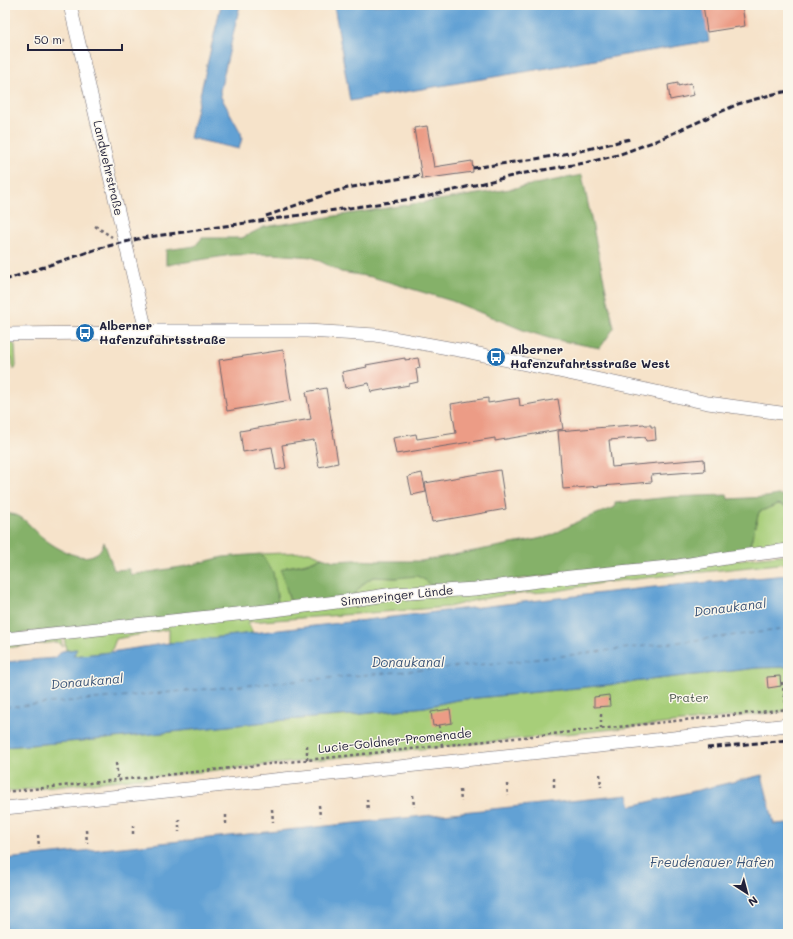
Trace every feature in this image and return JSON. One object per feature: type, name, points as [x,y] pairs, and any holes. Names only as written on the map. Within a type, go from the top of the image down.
[{"type":"street","name":"Landwehrstraße","points":[[70,5],[146,331]]},
{"type":"street","points":[[5,334],[307,330],[376,335],[465,351],[708,402],[788,414]]},
{"type":"street","name":"Simmeringer Lände","points":[[5,639],[274,610],[393,594],[475,589],[678,566],[788,550]]},
{"type":"street","points":[[5,808],[788,725]]},
{"type":"path","points":[[50,44],[65,41]]},
{"type":"path","points":[[95,226],[114,238]]},
{"type":"path","points":[[782,682],[787,709]]},
{"type":"path","name":"Lucie-Goldner-Promenade","points":[[5,792],[787,709]]},
{"type":"path","points":[[601,712],[601,729]]},
{"type":"path","points":[[439,725],[442,745]]},
{"type":"path","points":[[307,744],[307,760]]},
{"type":"path","points":[[116,763],[118,780]]},
{"type":"path","points":[[600,774],[601,787]]},
{"type":"path","points":[[554,778],[554,790]]},
{"type":"path","points":[[507,784],[508,796]]},
{"type":"path","points":[[460,790],[461,802]]},
{"type":"path","points":[[414,794],[414,807]]},
{"type":"path","points":[[367,799],[368,811]]},
{"type":"path","points":[[319,805],[320,817]]},
{"type":"path","points":[[272,810],[273,822]]},
{"type":"path","points":[[226,815],[226,827]]},
{"type":"path","points":[[179,820],[180,832]]},
{"type":"path","points":[[133,825],[133,837]]},
{"type":"path","points":[[86,830],[87,843]]},
{"type":"path","points":[[38,835],[39,848]]},
{"type":"green space","points":[[582,175],[614,328],[600,348],[552,339],[523,330],[452,301],[372,277],[341,272],[312,257],[273,254],[232,255],[166,265],[166,250],[195,246],[202,238],[242,238],[264,227],[510,189]]},
{"type":"green space","points":[[5,342],[11,342],[15,345],[15,369],[13,369],[12,358],[5,358]]},
{"type":"green space","points":[[727,495],[728,499],[777,495],[788,496],[788,507],[778,504],[759,512],[748,552],[436,589],[425,580],[417,576],[396,578],[373,577],[364,583],[351,598],[291,605],[281,570],[288,567],[306,564],[322,557],[334,561],[421,561],[550,536],[579,521],[615,507],[615,503],[670,497]]},
{"type":"green space","points":[[778,504],[788,507],[788,547],[748,552],[759,512]]},
{"type":"green space","points":[[5,513],[18,516],[52,544],[74,555],[89,556],[95,554],[100,551],[104,542],[114,570],[129,569],[131,575],[187,566],[223,557],[261,554],[273,572],[279,607],[5,635]]},
{"type":"green space","points":[[309,552],[322,557],[304,564],[286,567],[291,605],[279,607],[261,554]]},
{"type":"green space","points":[[788,554],[788,563],[607,582],[557,591],[506,595],[476,600],[449,607],[248,622],[253,633],[169,643],[169,629],[116,639],[111,652],[72,656],[76,649],[66,650],[64,636]]},
{"type":"green space","points":[[404,576],[420,577],[436,589],[351,598],[364,583],[373,577],[396,578]]},
{"type":"green space","points":[[61,636],[62,646],[57,642],[5,648],[5,642]]},
{"type":"green space","name":"Prater","points":[[788,667],[788,711],[5,792],[5,747],[105,739],[285,720],[353,715],[425,707],[457,700],[757,668]]},
{"type":"water","points":[[221,5],[240,5],[220,91],[221,97],[241,133],[242,138],[239,149],[190,138]]},
{"type":"water","points":[[334,5],[703,5],[709,41],[350,101]]},
{"type":"water","name":"Donaukanal","points":[[788,575],[788,667],[757,668],[457,700],[425,707],[353,715],[285,720],[105,739],[5,747],[5,662],[55,658],[62,651],[77,649],[73,656],[253,633],[654,587]]},
{"type":"water","name":"Freudenauer Hafen","points":[[762,775],[774,824],[788,823],[788,934],[5,934],[5,859],[628,795],[631,806]]},
{"type":"building","points":[[703,5],[742,5],[745,26],[707,32]]},
{"type":"building","points":[[678,83],[678,86],[691,83],[694,95],[670,100],[668,85]]},
{"type":"building","points":[[427,126],[434,167],[472,161],[473,172],[422,179],[414,128]]},
{"type":"building","points":[[283,350],[291,400],[227,411],[219,360]]},
{"type":"building","points":[[405,358],[405,360],[418,358],[420,368],[416,369],[418,382],[371,392],[369,383],[345,388],[342,372],[367,367],[366,365]]},
{"type":"building","points":[[326,388],[338,463],[319,467],[314,440],[282,445],[286,468],[276,470],[272,447],[243,452],[240,431],[311,419],[306,392]]},
{"type":"building","points":[[488,398],[488,403],[519,398],[520,406],[558,399],[563,429],[495,441],[495,438],[396,454],[393,438],[416,434],[417,439],[456,433],[451,404]]},
{"type":"building","points":[[644,424],[655,427],[656,440],[646,441],[645,437],[609,440],[612,467],[704,459],[705,471],[651,475],[652,482],[563,489],[558,431]]},
{"type":"building","points":[[500,470],[506,509],[432,522],[425,483]]},
{"type":"building","points":[[422,473],[426,492],[412,495],[408,477]]},
{"type":"building","points":[[780,676],[781,686],[768,688],[767,677]]},
{"type":"building","points":[[609,695],[610,706],[594,707],[594,697]]},
{"type":"building","points":[[450,709],[452,723],[433,726],[431,712]]},
{"type":"ferry route","points":[[5,707],[520,661],[788,629]]},
{"type":"railway","points":[[5,280],[100,248],[142,238],[425,197],[520,174],[585,163],[618,155],[658,140],[738,104],[788,91]]},
{"type":"railway","points":[[473,168],[580,151],[630,139]]},
{"type":"railway","points":[[266,216],[348,188],[422,175]]},
{"type":"railway","points":[[707,748],[788,740]]},
{"type":"place","name":"Alberner Hafenzufahrtsstraße","points":[[85,333]]},
{"type":"place","name":"Alberner Hafenzufahrtsstraße West","points":[[496,357]]}]
